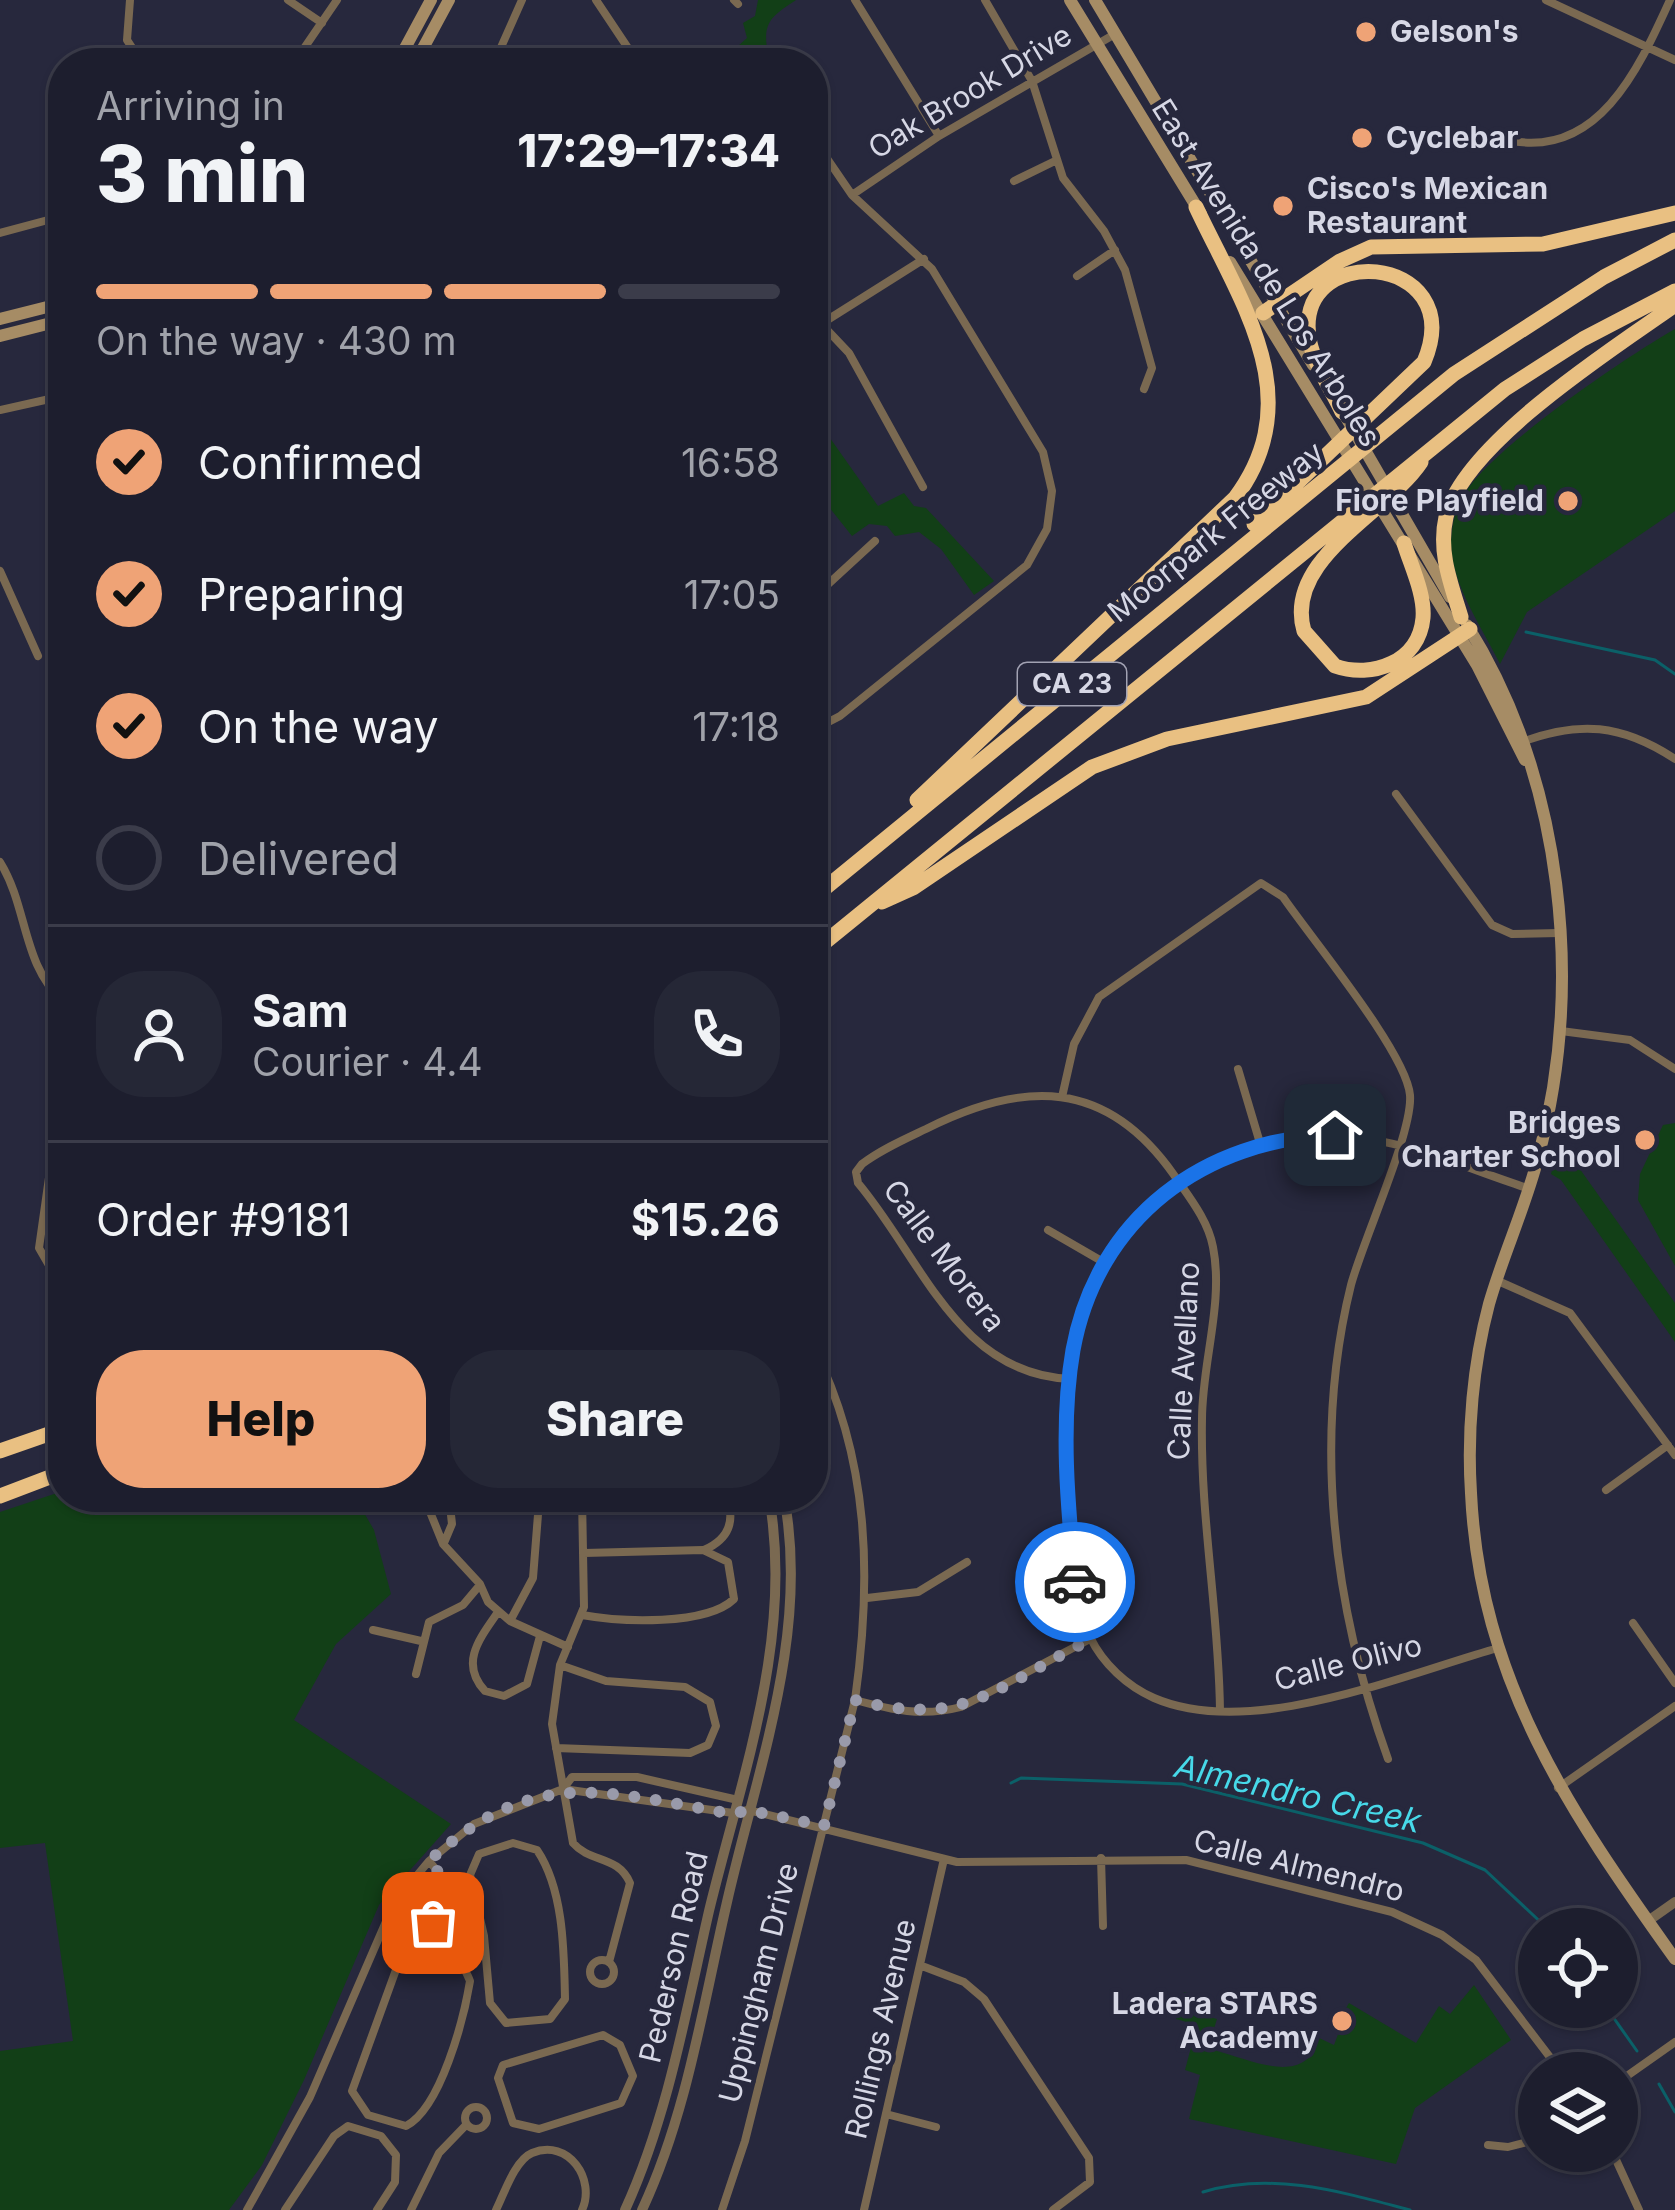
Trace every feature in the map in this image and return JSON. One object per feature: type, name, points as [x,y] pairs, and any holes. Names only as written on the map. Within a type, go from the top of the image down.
[{"type":"highway","points":[[828,883],[1169,562],[1234,498],[1255,467],[1270,415],[1268,378],[1256,336],[1196,206]]},
{"type":"highway","points":[[1269,309],[1340,261],[1371,247],[1543,244],[1675,212]]},
{"type":"highway","name":"Moorpark Freeway","points":[[828,885],[1160,612],[1329,465],[1376,436],[1473,362],[1604,278],[1675,241]]},
{"type":"highway","points":[[1329,465],[1418,370],[1430,341],[1424,302],[1397,275],[1366,269],[1349,272],[1330,283],[1314,306],[1310,345],[1342,412]]},
{"type":"highway","points":[[1404,543],[1423,611],[1417,637],[1401,657],[1380,669],[1335,666],[1306,636],[1301,599],[1313,572],[1359,515],[1505,388],[1617,320],[1675,292]]},
{"type":"highway","points":[[863,910],[913,888],[1092,767],[1167,739],[1366,698],[1464,628],[1444,561],[1446,514],[1455,494],[1474,467],[1539,404],[1675,305]]},
{"type":"highway","name":"CA 23","points":[[828,939],[1359,515]]},
{"type":"highway","points":[[0,1451],[48,1435]]},
{"type":"highway","points":[[0,1496],[48,1478]]},
{"type":"main road","points":[[405,48],[431,0]]},
{"type":"main road","points":[[424,48],[449,0]]},
{"type":"main road","name":"East Avenida de Los Arboles","points":[[1070,0],[1196,206],[1342,412],[1464,628],[1526,761],[1547,839],[1561,932],[1560,1031],[1550,1111],[1530,1189],[1496,1280],[1480,1349],[1470,1452],[1475,1549],[1498,1648],[1558,1788],[1675,1959]]},
{"type":"main road","name":"East Avenida de Los Arboles","points":[[1095,0],[1404,543],[1464,628]]},
{"type":"main road","points":[[0,319],[48,308]]},
{"type":"main road","points":[[0,336],[48,324]]},
{"type":"street","points":[[130,0],[127,40],[132,48]]},
{"type":"street","points":[[288,0],[322,23]]},
{"type":"street","points":[[304,48],[337,0]]},
{"type":"street","points":[[501,48],[522,0]]},
{"type":"street","points":[[596,0],[628,48]]},
{"type":"street","points":[[855,0],[939,136]]},
{"type":"street","points":[[985,0],[1032,81],[1055,161],[1115,250],[1148,348],[1152,368],[1144,389]]},
{"type":"street","points":[[1546,0],[1675,60]]},
{"type":"street","points":[[1507,140],[1533,146],[1587,124],[1623,94],[1670,0]]},
{"type":"street","name":"Oak Brook Drive","points":[[852,196],[939,136],[1115,34]]},
{"type":"street","points":[[828,160],[852,196],[924,259],[1043,452],[1052,491],[1047,530],[1017,576],[828,722]]},
{"type":"street","points":[[1014,181],[1055,161]]},
{"type":"street","points":[[0,233],[48,220]]},
{"type":"street","points":[[1077,277],[1115,250]]},
{"type":"street","points":[[828,321],[924,259]]},
{"type":"street","points":[[828,335],[849,353],[923,487]]},
{"type":"street","points":[[0,410],[48,399]]},
{"type":"street","points":[[828,584],[875,541]]},
{"type":"street","points":[[0,571],[38,656]]},
{"type":"street","points":[[1520,743],[1569,727],[1604,727],[1649,742],[1675,759]]},
{"type":"street","points":[[1396,794],[1480,915],[1512,934],[1561,932]]},
{"type":"street","points":[[0,862],[13,885],[39,972],[48,983]]},
{"type":"street","points":[[1062,1097],[1074,1044],[1100,997],[1245,892],[1267,883],[1283,897],[1406,1078],[1410,1111],[1351,1287],[1331,1441],[1337,1552],[1364,1686],[1388,1759]]},
{"type":"street","points":[[1560,1031],[1630,1040],[1675,1070]]},
{"type":"street","points":[[1238,1069],[1260,1143]]},
{"type":"street","name":"Calle Avellano","points":[[856,1172],[879,1152],[972,1106],[1021,1094],[1062,1097],[1120,1120],[1178,1181],[1206,1225],[1217,1277],[1204,1382],[1202,1516],[1220,1711]]},
{"type":"street","name":"Calle Olivo","points":[[1498,1648],[1293,1705],[1220,1711],[1184,1708],[1138,1690],[1090,1639],[1076,1596],[1071,1379],[1081,1322],[1105,1263],[1137,1216],[1178,1181],[1218,1157],[1260,1143],[1335,1135],[1398,1148],[1530,1189]]},
{"type":"street","name":"Calle Morera","points":[[856,1172],[858,1183],[982,1349],[1034,1376],[1071,1379]]},
{"type":"street","points":[[48,1185],[39,1248],[48,1264]]},
{"type":"street","points":[[1048,1229],[1105,1263]]},
{"type":"street","points":[[1496,1280],[1570,1313],[1675,1455]]},
{"type":"street","name":"Uppingham Drive","points":[[722,2210],[745,2140],[855,1700],[867,1598],[857,1475],[828,1380]]},
{"type":"street","points":[[1606,1490],[1668,1445]]},
{"type":"street","points":[[430,1512],[443,1544],[498,1612],[568,1647]]},
{"type":"street","points":[[443,1544],[452,1525],[451,1512]]},
{"type":"street","points":[[510,1621],[533,1578],[538,1512]]},
{"type":"street","points":[[583,1512],[582,1616],[560,1665],[553,1702],[573,1843],[580,1851],[615,1863],[629,1878],[630,1894],[609,1962]]},
{"type":"street","points":[[703,1550],[729,1531],[730,1512]]},
{"type":"street","name":"Pederson Road","points":[[625,2210],[664,2098],[774,1639],[777,1579],[770,1512]]},
{"type":"street","name":"Pederson Road","points":[[642,2210],[683,2093],[788,1636],[792,1579],[785,1512]]},
{"type":"street","points":[[582,1616],[625,1620],[712,1616],[734,1599],[732,1568],[723,1557],[703,1550],[584,1553]]},
{"type":"street","points":[[867,1598],[919,1592],[967,1562]]},
{"type":"street","points":[[416,1674],[429,1622],[463,1605],[480,1585]]},
{"type":"street","points":[[498,1612],[472,1654],[472,1672],[485,1691],[504,1696],[527,1684],[540,1636]]},
{"type":"street","points":[[1633,1623],[1675,1684]]},
{"type":"street","points":[[373,1630],[421,1641]]},
{"type":"street","points":[[855,1700],[914,1714],[961,1707],[1090,1639]]},
{"type":"street","points":[[556,1748],[690,1753],[708,1745],[716,1726],[710,1702],[685,1687],[606,1681],[560,1665]]},
{"type":"street","points":[[1558,1788],[1675,1706]]},
{"type":"street","points":[[563,1789],[572,1777],[638,1777],[736,1798],[748,1810]]},
{"type":"street","points":[[247,2210],[310,2097],[380,1927],[429,1861],[474,1824],[563,1789],[733,1814],[748,1810]]},
{"type":"street","name":"Calle Almendro","points":[[748,1810],[944,1859],[995,1864],[1101,1858],[1186,1860],[1421,1924],[1490,1973],[1547,2052]]},
{"type":"street","points":[[503,1843],[537,1850],[546,1864],[562,1934],[565,1999],[560,2011],[530,2025],[515,2026],[496,2016],[484,1936],[470,1875],[473,1860],[503,1843]]},
{"type":"street","points":[[1101,1858],[1103,1926]]},
{"type":"street","name":"Rollings Avenue","points":[[864,2210],[944,1859]]},
{"type":"street","points":[[429,1861],[448,1884],[447,1908],[456,1919],[453,1928]]},
{"type":"street","points":[[1648,1921],[1675,1902]]},
{"type":"street","points":[[435,1949],[440,1931],[433,1916],[447,1908]]},
{"type":"street","points":[[440,1931],[453,1928]]},
{"type":"street","points":[[453,1928],[465,1938],[484,1936]]},
{"type":"street","points":[[435,1949],[458,1960],[470,1981],[460,2028],[429,2105],[406,2126],[391,2124],[368,2115],[352,2091],[404,1956],[435,1949]]},
{"type":"street","points":[[922,1966],[964,1982],[983,1999],[1089,2158],[1090,2182],[1053,2210]]},
{"type":"street","points":[[603,2035],[626,2056],[631,2086],[611,2109],[527,2131],[513,2123],[503,2106],[499,2072],[509,2058],[603,2035]]},
{"type":"street","points":[[1638,2069],[1675,2042]]},
{"type":"street","points":[[466,2125],[479,2129],[486,2114],[503,2106]]},
{"type":"street","points":[[411,2210],[439,2153],[466,2125],[470,2108],[486,2114]]},
{"type":"street","points":[[886,2114],[936,2127]]},
{"type":"street","points":[[285,2210],[334,2136],[348,2126],[381,2136],[396,2155],[395,2182],[377,2210]]},
{"type":"street","points":[[1488,2145],[1518,2144]]},
{"type":"street","points":[[496,2210],[522,2161],[534,2152],[548,2151],[564,2156],[585,2176],[590,2189],[582,2210]]},
{"type":"street","points":[[1622,2172],[1639,2210]]},
{"type":"green space","points":[[758,0],[796,0],[770,22],[767,48],[736,48],[747,38],[743,23],[755,16]]},
{"type":"green space","name":"Fiore Playfield","points":[[1675,329],[1675,511],[1527,612],[1500,664],[1462,591],[1453,560],[1452,532],[1462,499],[1481,474],[1531,428]]},
{"type":"green space","points":[[828,435],[878,506],[904,493],[914,506],[926,508],[994,581],[974,595],[941,549],[919,532],[895,536],[887,526],[869,524],[852,536],[828,506]]},
{"type":"green space","points":[[1675,1123],[1675,1266],[1638,1200],[1640,1174],[1663,1125]]},
{"type":"green space","points":[[1560,1141],[1675,1303],[1675,1342],[1561,1180],[1551,1174]]},
{"type":"green space","points":[[48,1496],[48,1512],[364,1512],[374,1530],[391,1594],[336,1644],[294,1720],[451,1824],[379,1905],[304,2080],[262,2165],[229,2210],[0,2210],[0,2051],[73,2041],[45,1843],[0,1848],[0,1512]]},
{"type":"green space","points":[[1474,1985],[1511,2040],[1415,2108],[1396,2164],[1189,2119],[1200,2075],[1185,2070],[1197,2025],[1176,2019],[1184,1992],[1204,1998],[1199,2014],[1217,2019],[1209,2045],[1276,2067],[1302,2062],[1319,2038],[1334,2045],[1340,2029],[1336,2025],[1349,2003],[1416,2043],[1439,2006],[1450,2014]]},
{"type":"waterway","points":[[1526,632],[1655,660],[1675,674]]},
{"type":"waterway","name":"Almendro Creek","points":[[1011,1783],[1021,1778],[1182,1784],[1423,1843],[1485,1870],[1526,1908]]},
{"type":"waterway","name":"Almendro Creek","points":[[1621,2028],[1637,2051]]},
{"type":"waterway","name":"Almendro Creek","points":[[1659,2084],[1675,2112]]},
{"type":"waterway","points":[[1203,2192],[1255,2183],[1307,2186],[1410,2210]]},
{"type":"way so far","points":[[433,1923],[440,1931],[448,1931],[456,1919],[447,1908],[448,1884],[429,1861],[474,1824],[512,1805],[563,1789],[576,1795],[618,1794],[733,1814],[748,1810],[824,1826],[855,1700],[914,1714],[938,1713],[961,1707],[1078,1646],[1090,1639],[1075,1582]]},
{"type":"place","name":"Gelson's","points":[[1366,32]]},
{"type":"place","name":"Cyclebar","points":[[1362,138]]},
{"type":"place","name":"Cisco's Mexican Restaurant","points":[[1283,206]]},
{"type":"place","name":"Fiore Playfield","points":[[1568,501]]},
{"type":"place","name":"Bridges Charter School","points":[[1645,1140]]},
{"type":"place","name":"Ladera STARS Academy","points":[[1342,2021]]},
{"type":"route","points":[[1075,1582],[1069,1475],[1073,1351],[1105,1263],[1144,1210],[1178,1181],[1218,1157],[1260,1143],[1335,1135]]}]
